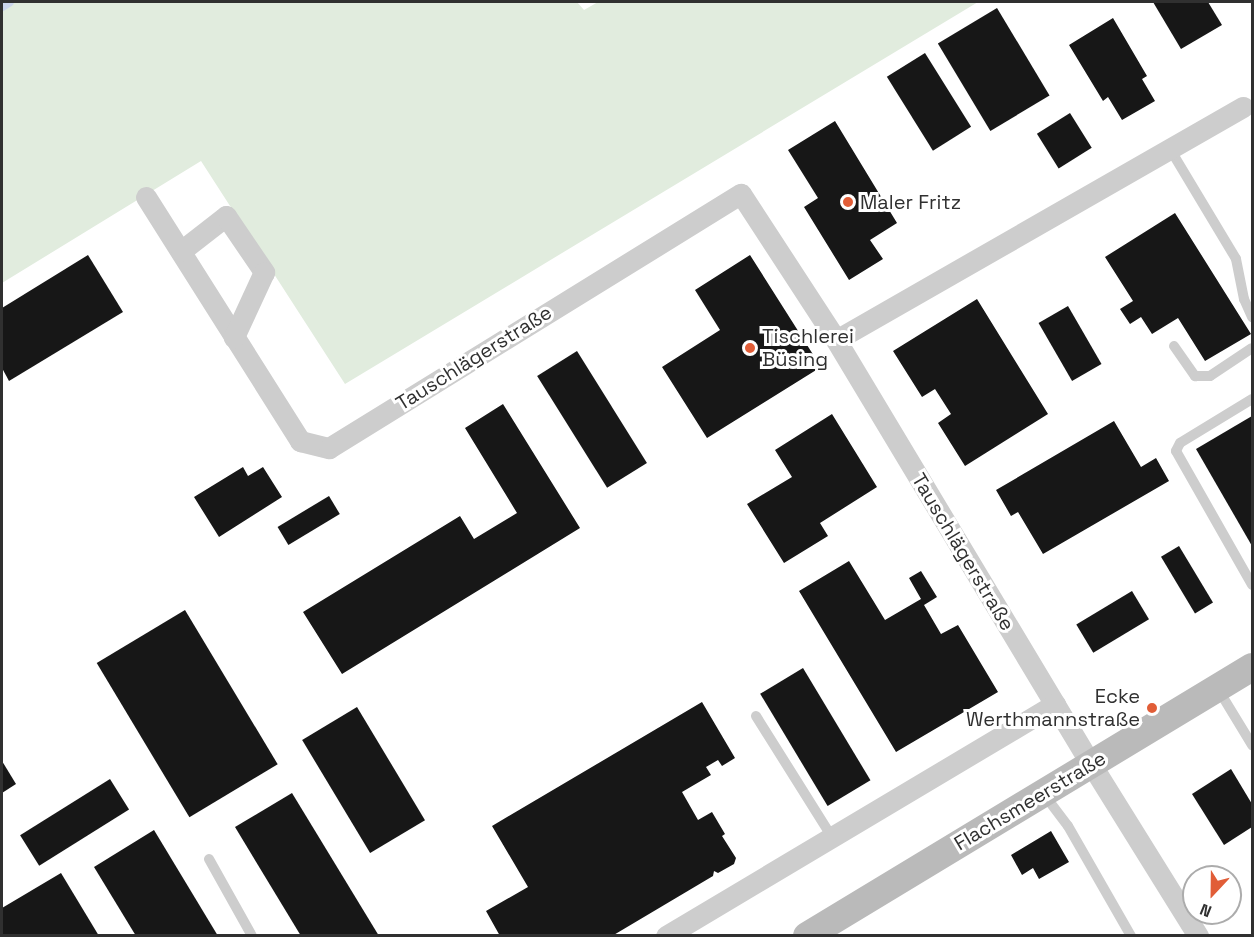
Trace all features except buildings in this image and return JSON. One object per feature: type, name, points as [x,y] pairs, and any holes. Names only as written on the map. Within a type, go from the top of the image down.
[{"type":"street","points":[[836,339],[1243,107]]},
{"type":"street","name":"Tauschlägerstraße","points":[[146,197],[300,441],[329,448],[741,194],[836,339],[1091,764],[1198,936]]},
{"type":"street","points":[[181,251],[226,216],[264,272],[234,337]]},
{"type":"street","name":"Flachsmeerstraße","points":[[807,936],[1252,667]]},
{"type":"street","points":[[666,936],[1055,704]]},
{"type":"lane","points":[[1170,149],[1236,259],[1244,299],[1252,317]]},
{"type":"lane","points":[[1174,346],[1195,376],[1210,376],[1252,348]]},
{"type":"lane","points":[[1252,399],[1180,443],[1176,451],[1252,585]]},
{"type":"lane","points":[[1218,688],[1252,745]]},
{"type":"lane","points":[[756,716],[832,837]]},
{"type":"lane","points":[[1043,793],[1068,826],[1131,936]]},
{"type":"lane","points":[[209,859],[252,936]]},
{"type":"green space","points":[[2,2],[577,2],[584,10],[598,2],[978,2],[345,384],[201,161],[2,283]]},
{"type":"waterway","points":[[2,7],[10,2]]},
{"type":"place","name":"Maler Fritz","points":[[848,202]]},
{"type":"place","name":"Tischlerei Büsing","points":[[750,348]]},
{"type":"place","name":"Ecke Werthmannstraße","points":[[1152,708]]}]
